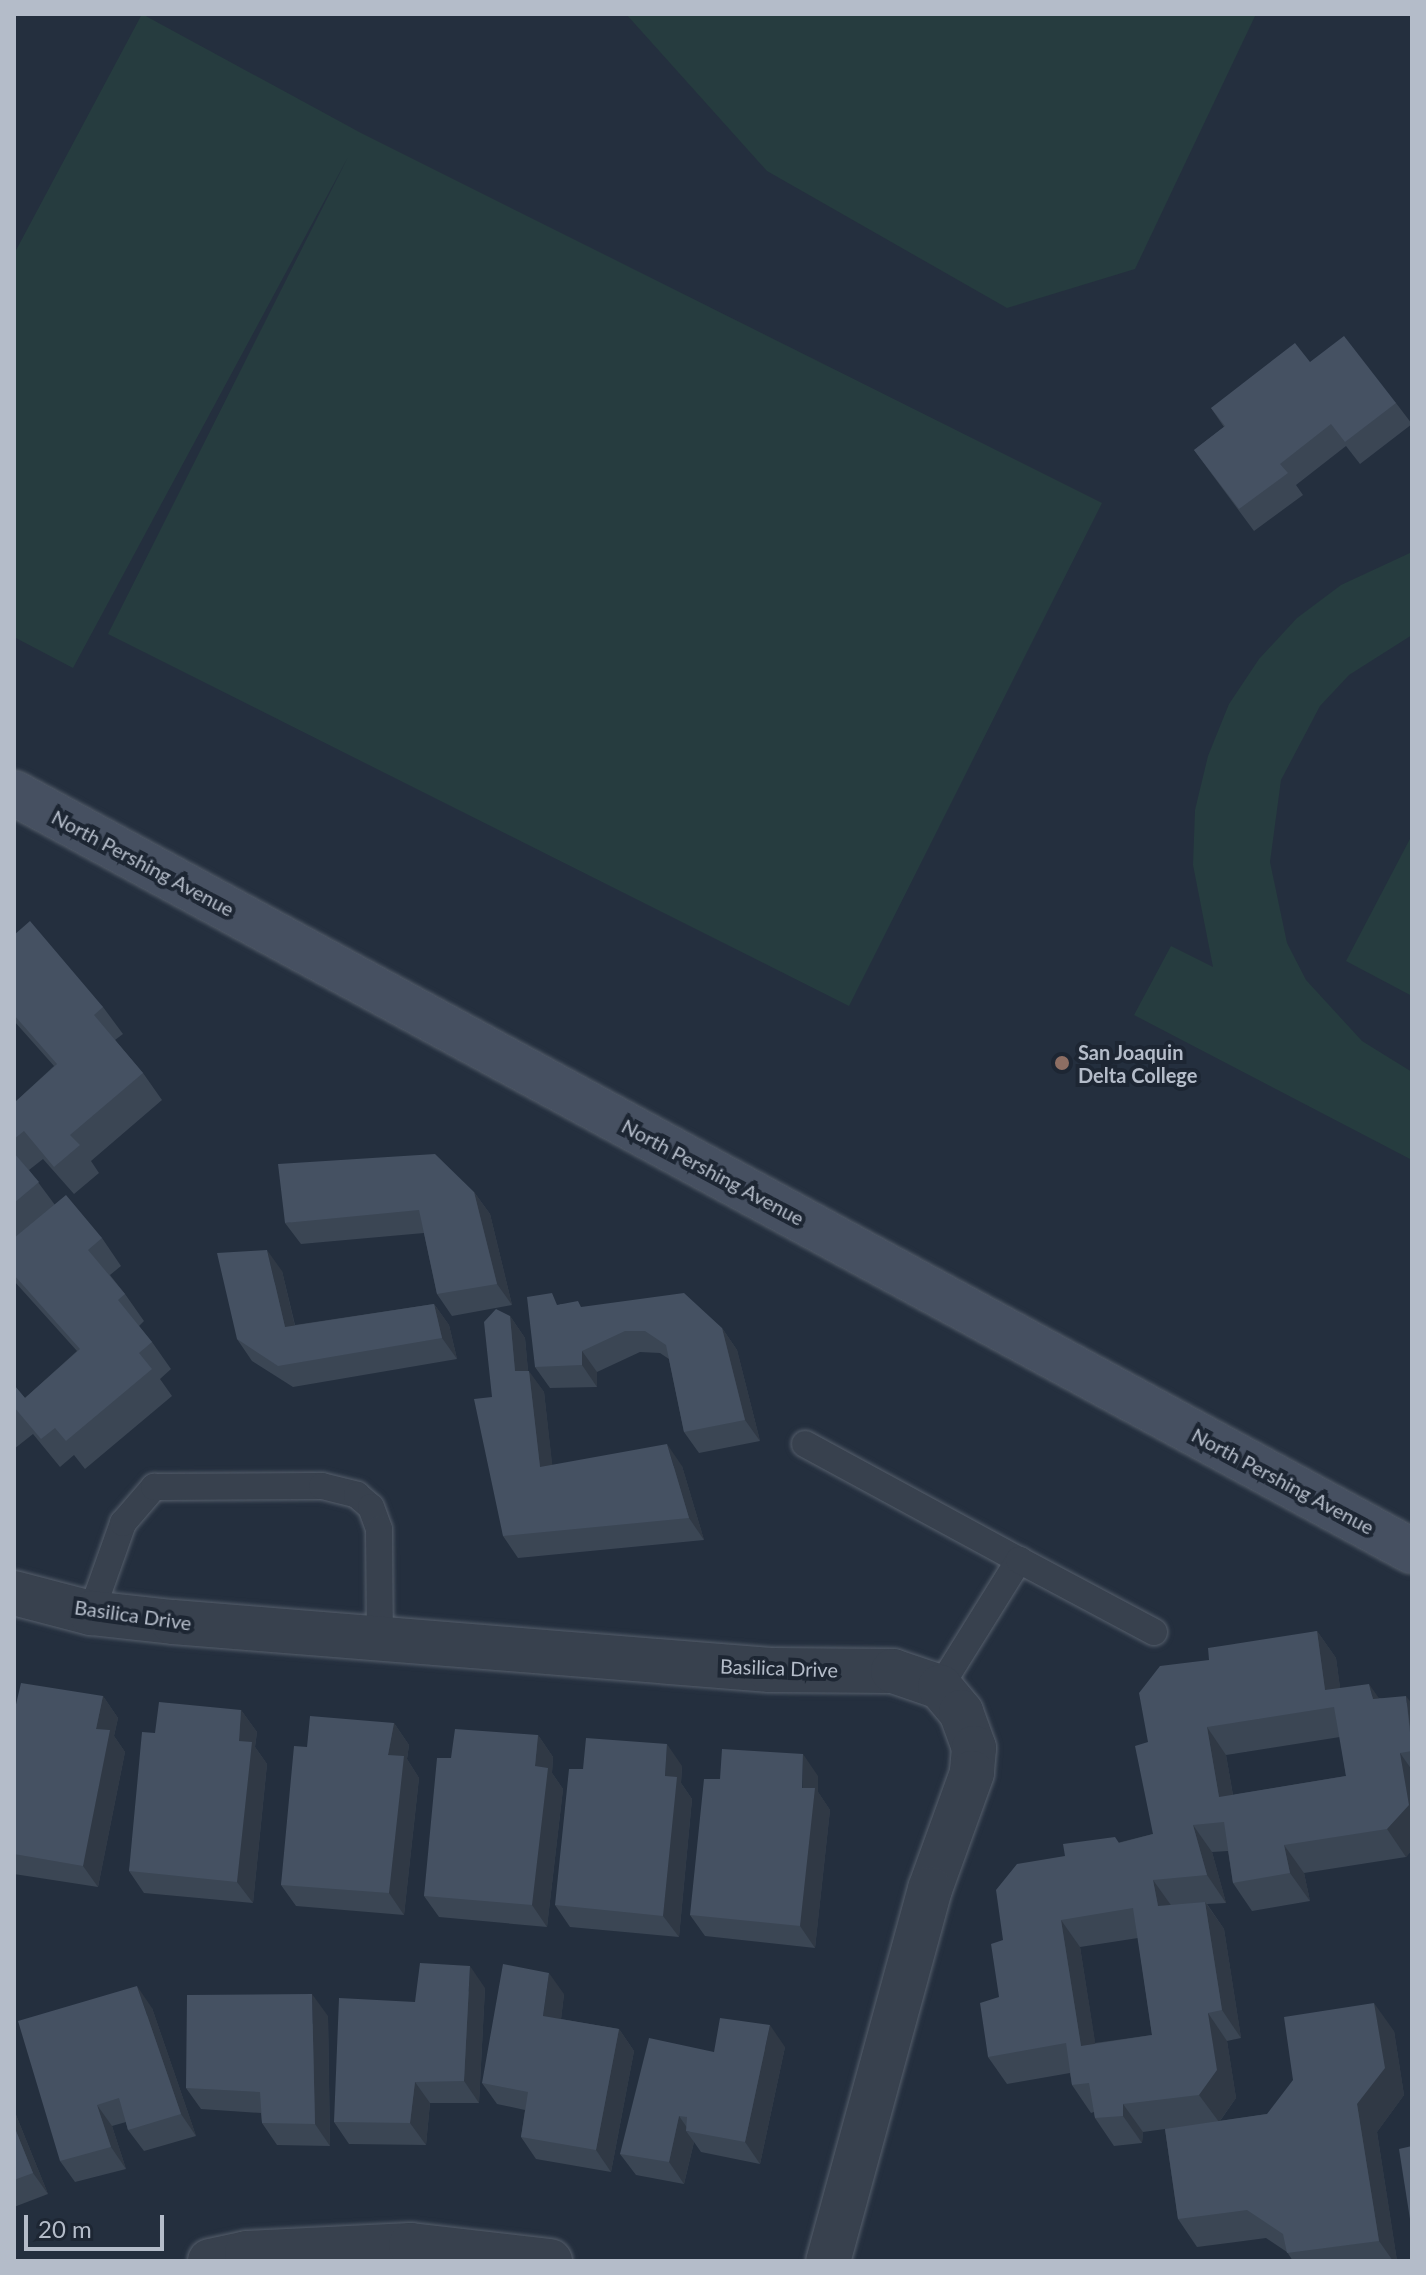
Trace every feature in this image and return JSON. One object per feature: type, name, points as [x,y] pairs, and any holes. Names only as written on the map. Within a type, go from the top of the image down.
[{"type":"main road","name":"North Pershing Avenue","points":[[14,793],[1412,1551]]},
{"type":"street","name":"Basilica Drive","points":[[14,1593],[91,1613],[770,1670],[893,1671],[940,1687]]},
{"type":"street","points":[[828,2261],[930,1889],[972,1773],[974,1748],[961,1712],[940,1687]]},
{"type":"street","points":[[210,2261],[247,2253],[411,2245],[550,2261]]},
{"type":"lane","points":[[805,1444],[1154,1632]]},
{"type":"lane","points":[[91,1613],[123,1523],[154,1487],[322,1486],[357,1495],[371,1507],[379,1529],[380,1639]]},
{"type":"lane","points":[[940,1687],[1019,1560]]},
{"type":"green space","points":[[142,14],[361,133],[1102,503],[849,1006],[108,634],[348,157],[73,668],[14,637],[14,254]]},
{"type":"green space","points":[[626,14],[1256,14],[1135,269],[1007,308],[767,171]]},
{"type":"green space","points":[[1412,552],[1412,635],[1349,675],[1320,706],[1281,780],[1270,862],[1287,943],[1306,980],[1362,1041],[1412,1072],[1412,1160],[1134,1015],[1171,946],[1213,967],[1193,865],[1195,810],[1208,756],[1229,704],[1259,659],[1297,618],[1341,585]]},
{"type":"green space","points":[[1412,835],[1412,996],[1346,961]]},
{"type":"building","points":[[1344,336],[1396,403],[1345,442],[1331,424],[1280,464],[1288,473],[1239,509],[1194,450],[1225,426],[1211,408],[1295,343],[1310,362]]},
{"type":"building","points":[[30,921],[103,1007],[94,1015],[143,1073],[70,1135],[80,1145],[54,1167],[24,1131],[14,1139],[14,1103],[57,1064],[14,1015],[14,935]]},
{"type":"building","points":[[14,1153],[39,1182],[14,1203]]},
{"type":"building","points":[[435,1154],[474,1192],[497,1284],[437,1294],[419,1210],[285,1223],[278,1164]]},
{"type":"building","points":[[66,1195],[102,1238],[88,1250],[125,1294],[118,1300],[152,1342],[139,1353],[152,1369],[66,1441],[55,1428],[41,1439],[14,1407],[14,1385],[25,1398],[80,1349],[14,1275],[14,1238]]},
{"type":"building","points":[[267,1250],[285,1327],[434,1304],[442,1338],[278,1366],[237,1339],[217,1253]]},
{"type":"building","points":[[552,1293],[557,1305],[578,1301],[581,1307],[684,1293],[722,1328],[745,1420],[684,1432],[666,1345],[645,1331],[625,1331],[582,1351],[582,1365],[535,1367],[527,1297]]},
{"type":"building","points":[[496,1309],[510,1316],[515,1371],[529,1371],[540,1467],[667,1444],[689,1518],[503,1536],[474,1399],[492,1397],[484,1322]]},
{"type":"building","points":[[1317,1631],[1325,1690],[1369,1684],[1373,1699],[1406,1696],[1412,1751],[1400,1753],[1409,1805],[1387,1829],[1284,1845],[1290,1873],[1233,1883],[1224,1822],[1193,1825],[1207,1875],[1153,1880],[1158,1906],[1205,1902],[1222,2010],[1208,2013],[1217,2070],[1199,2095],[1123,2104],[1123,2116],[1095,2118],[1089,2083],[1072,2085],[1066,2043],[988,2057],[980,2003],[999,1997],[991,1944],[1003,1940],[996,1890],[1017,1864],[1065,1856],[1063,1844],[1115,1837],[1119,1843],[1153,1834],[1135,1746],[1148,1742],[1139,1693],[1160,1666],[1209,1660],[1208,1648]],"holes":[[[1334,1707],[1346,1776],[1219,1797],[1207,1727]],[[1133,1908],[1152,2035],[1081,2046],[1061,1920]]]},
{"type":"building","points":[[21,1683],[103,1696],[96,1729],[110,1730],[83,1866],[14,1854],[14,1713]]},
{"type":"building","points":[[159,1702],[241,1710],[239,1741],[252,1742],[237,1882],[129,1871],[142,1732],[155,1733]]},
{"type":"building","points":[[310,1716],[394,1723],[388,1755],[404,1756],[389,1893],[281,1885],[294,1746],[307,1747]]},
{"type":"building","points":[[455,1729],[538,1735],[535,1766],[548,1768],[532,1905],[424,1896],[437,1758],[451,1758]]},
{"type":"building","points":[[586,1738],[667,1744],[665,1776],[677,1777],[663,1916],[555,1905],[569,1769],[583,1769]]},
{"type":"building","points":[[722,1749],[803,1754],[802,1788],[815,1788],[800,1926],[690,1915],[704,1779],[720,1779]]},
{"type":"building","points":[[420,1963],[470,1966],[464,2081],[415,2082],[410,2123],[334,2122],[339,1998],[415,2002]]},
{"type":"building","points":[[503,1964],[549,1973],[543,2016],[619,2029],[596,2150],[521,2137],[528,2092],[482,2083]]},
{"type":"building","points":[[137,1986],[181,2114],[128,2130],[119,2098],[97,2105],[111,2147],[60,2161],[18,2021]]},
{"type":"building","points":[[312,1994],[315,2124],[262,2123],[260,2092],[186,2088],[187,1995]]},
{"type":"building","points":[[1374,2003],[1385,2068],[1357,2104],[1379,2241],[1287,2253],[1283,2234],[1247,2210],[1178,2219],[1165,2129],[1267,2114],[1293,2080],[1284,2017]]},
{"type":"building","points":[[720,2018],[770,2025],[745,2142],[686,2131],[687,2117],[679,2116],[669,2162],[620,2154],[649,2038],[714,2052]]},
{"type":"building","points":[[14,2126],[33,2173],[14,2180]]},
{"type":"building","points":[[1412,2146],[1412,2219],[1410,2219],[1399,2149]]},
{"type":"place","name":"San Joaquin Delta College","points":[[1062,1063]]}]
